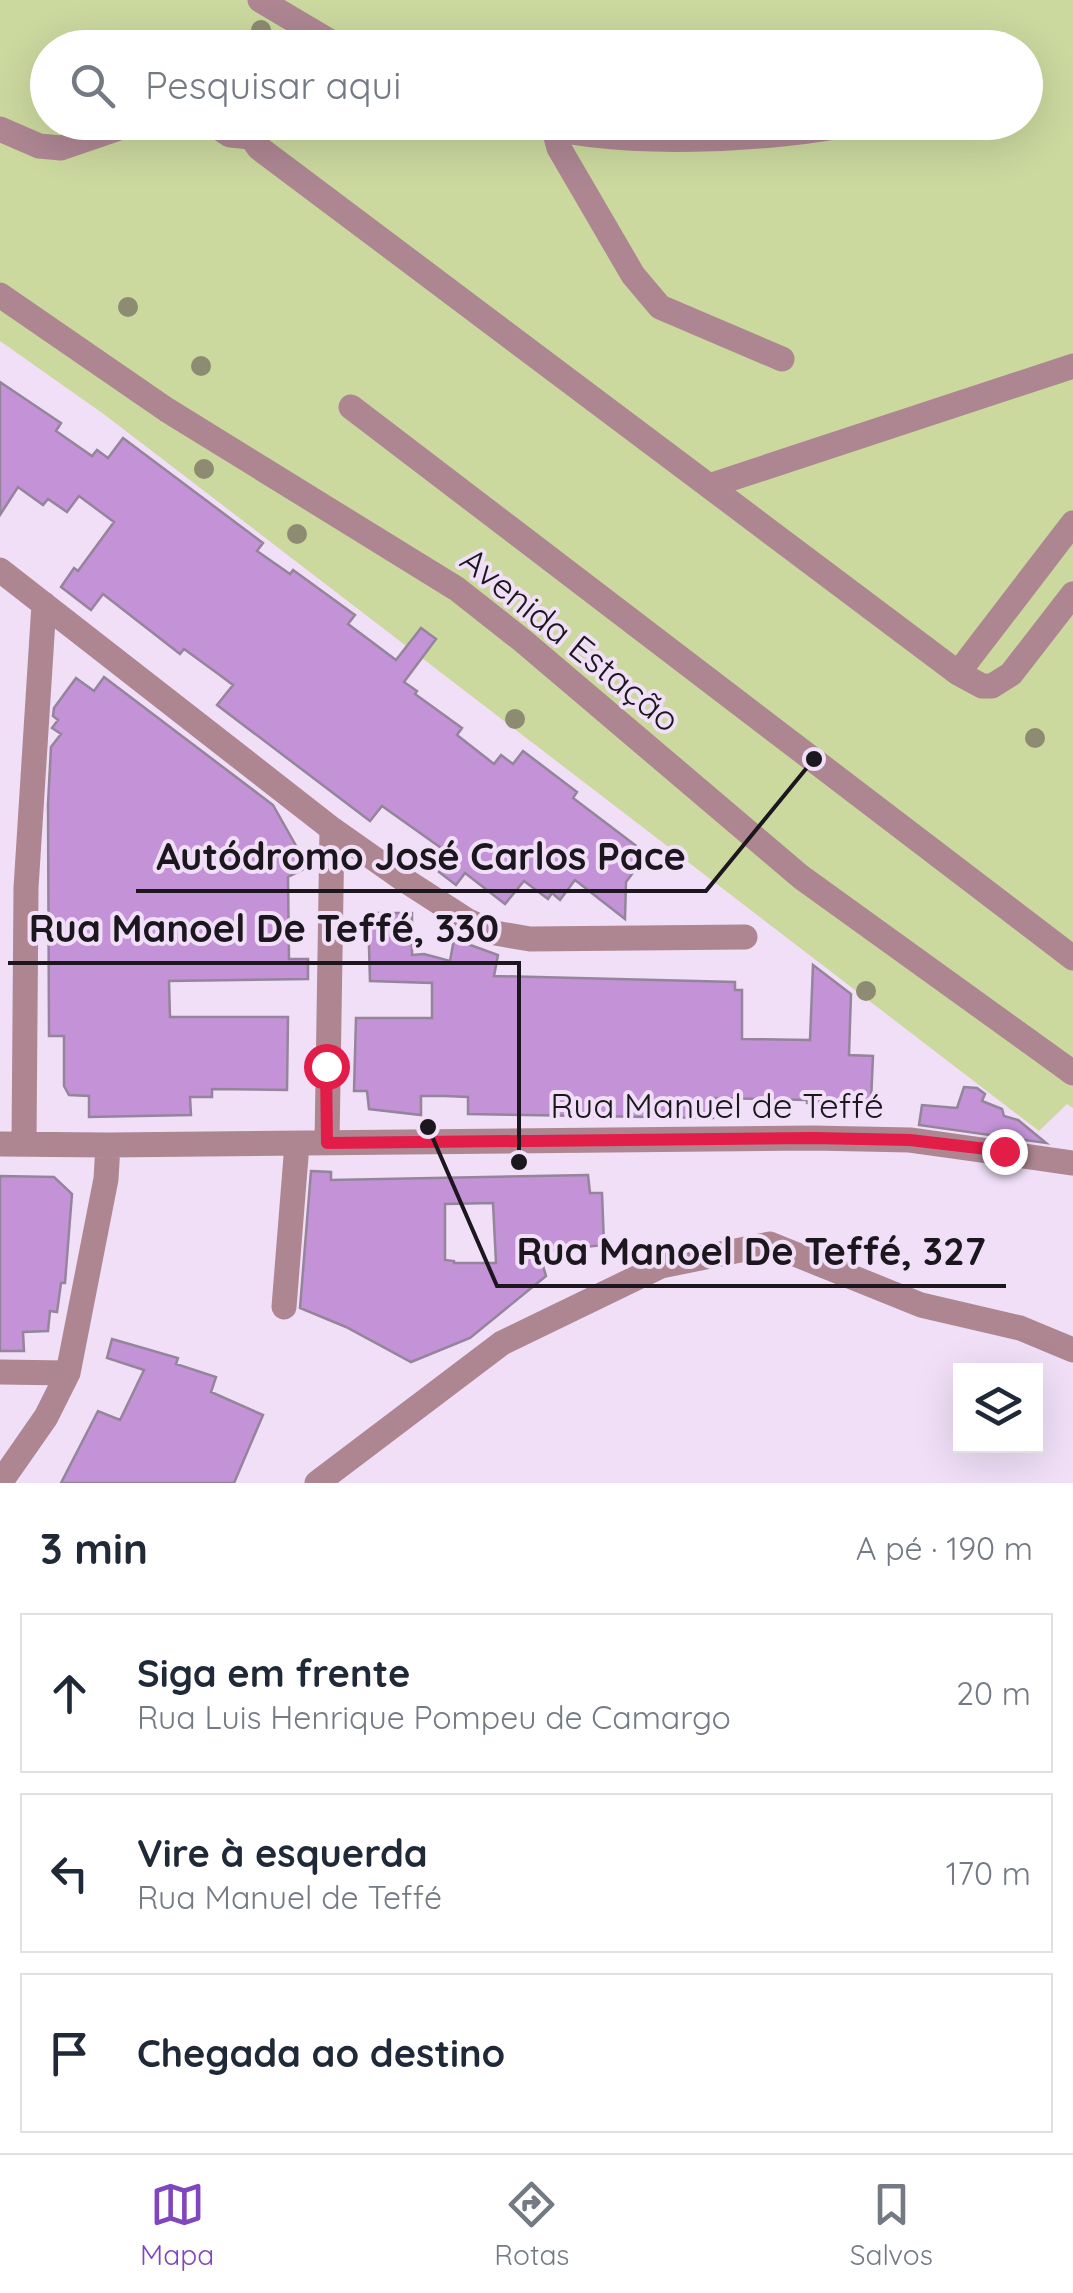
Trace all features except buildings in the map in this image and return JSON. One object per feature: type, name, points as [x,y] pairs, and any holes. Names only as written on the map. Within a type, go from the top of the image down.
[{"type":"street","points":[[260,0],[311,30]]},
{"type":"street","points":[[0,128],[39,146],[61,148],[84,140]]},
{"type":"street","points":[[256,140],[259,148],[958,673],[982,686],[1001,682],[1073,594]]},
{"type":"street","points":[[553,140],[646,294],[673,314],[782,359]]},
{"type":"street","name":"Avenida Estação","points":[[0,295],[167,410],[457,589],[524,641],[801,877],[1073,1072]]},
{"type":"street","points":[[709,486],[1073,366]]},
{"type":"street","points":[[352,407],[1073,958]]},
{"type":"street","points":[[958,673],[1073,523]]},
{"type":"street","points":[[0,570],[332,829],[452,911],[495,932],[530,939],[745,937]]},
{"type":"street","points":[[12,1144],[44,604]]},
{"type":"street","points":[[327,1143],[332,829]]},
{"type":"street","name":"Rua Manuel de Teffé","points":[[12,1144],[871,1139],[966,1147],[1073,1163]]},
{"type":"street","points":[[284,1306],[297,1144]]},
{"type":"street","points":[[0,1483],[46,1417],[68,1374],[106,1179],[108,1146]]},
{"type":"street","points":[[317,1483],[502,1343],[662,1266],[770,1244],[921,1305],[1020,1328],[1073,1350]]},
{"type":"street","points":[[0,1372],[68,1374]]},
{"type":"green space","points":[[0,0],[1073,0],[1073,1108],[1067,1104],[1039,1131],[105,415],[0,341]]},
{"type":"place","name":"Autódromo José Carlos Pace","points":[[814,759]]},
{"type":"place","name":"Rua Manoel De Teffé, 327","points":[[428,1127]]},
{"type":"place","name":"Rua Manoel De Teffé, 330","points":[[519,1162]]},
{"type":"route","points":[[326,1066],[327,1143],[813,1138],[910,1140],[1004,1151]]}]
